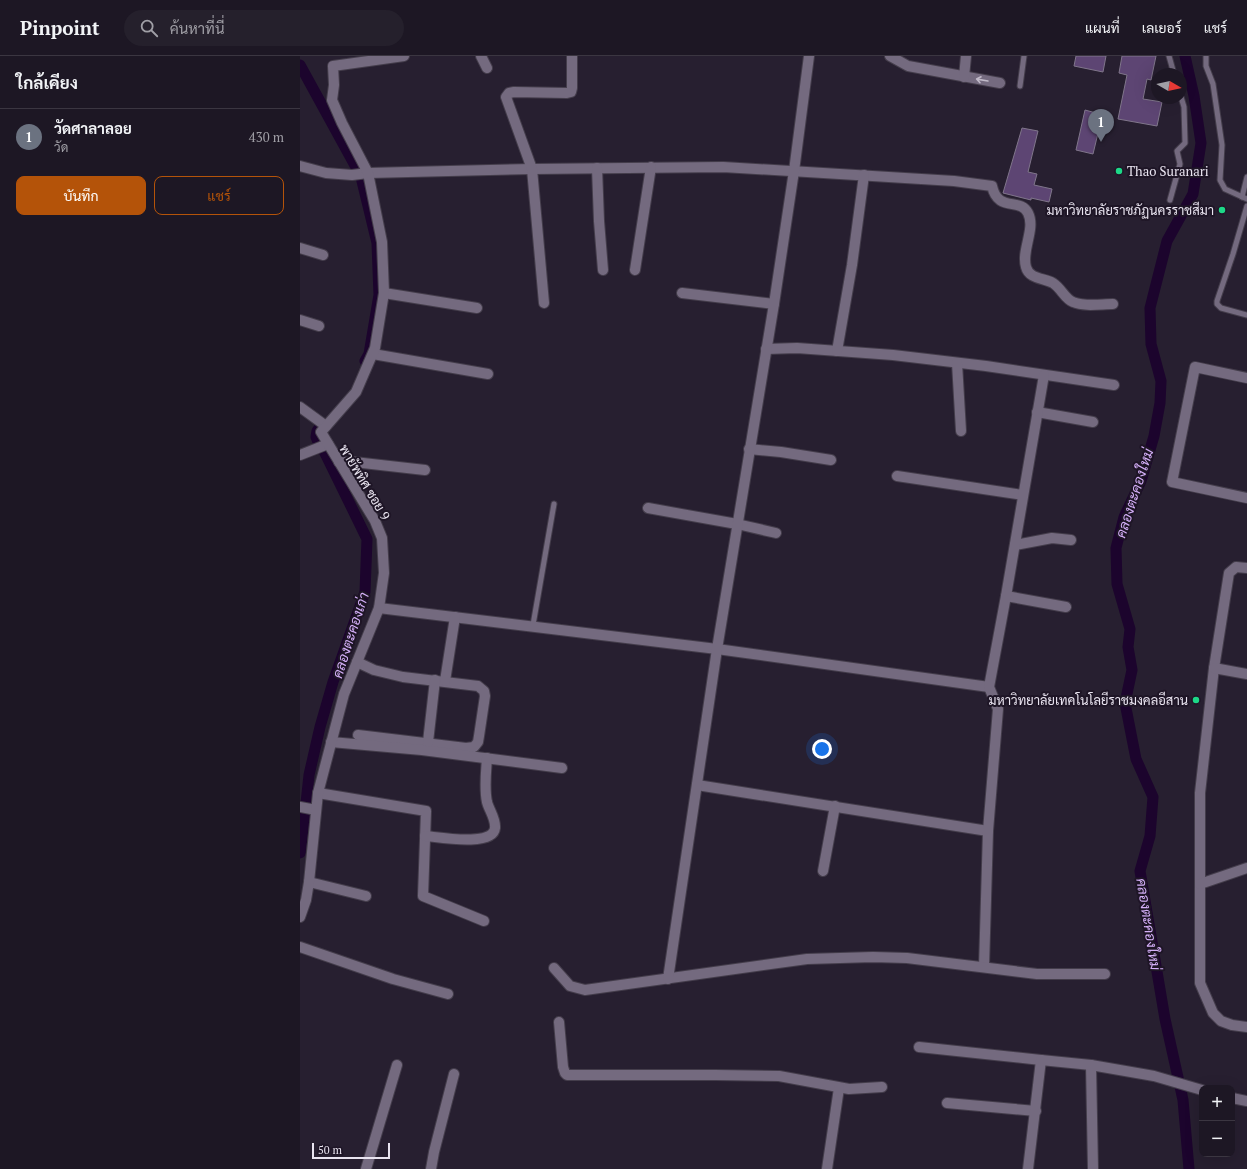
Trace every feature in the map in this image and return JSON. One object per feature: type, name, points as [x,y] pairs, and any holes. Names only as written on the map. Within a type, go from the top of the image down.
[{"type":"street","points":[[323,429],[356,392],[376,348],[384,293],[382,242],[368,173],[342,123],[332,100],[334,86],[333,66],[404,56]]},
{"type":"street","points":[[482,56],[487,68]]},
{"type":"street","points":[[544,302],[532,169],[506,96],[509,93],[514,92],[571,92],[572,56]]},
{"type":"street","points":[[668,979],[716,652],[774,304],[794,170],[808,56]]},
{"type":"street","points":[[890,56],[908,66],[1000,83]]},
{"type":"street","points":[[964,77],[966,56]]},
{"type":"street","points":[[300,166],[326,173],[352,174],[532,169],[723,167],[794,170],[954,181],[992,186],[994,195],[998,200],[1023,208],[1029,214],[1029,230],[1025,263],[1028,272],[1038,278],[1054,284],[1073,302],[1082,304],[1113,304]]},
{"type":"street","points":[[635,270],[651,167]]},
{"type":"street","points":[[597,168],[603,270]]},
{"type":"street","points":[[837,351],[852,266],[864,175]]},
{"type":"street","points":[[300,248],[323,255]]},
{"type":"street","points":[[384,293],[477,308]]},
{"type":"street","points":[[682,293],[774,304]]},
{"type":"street","points":[[300,320],[319,326]]},
{"type":"street","points":[[766,349],[796,348],[893,355],[1114,385]]},
{"type":"street","points":[[373,354],[488,374]]},
{"type":"street","points":[[957,363],[961,431]]},
{"type":"street","points":[[1247,378],[1196,367],[1172,482],[1247,498]]},
{"type":"street","points":[[984,967],[988,831],[998,709],[990,690],[1044,375]]},
{"type":"street","name":"พายัพทิศ ซอย 9","points":[[300,407],[323,429],[328,444],[375,521],[382,538],[384,573],[379,608],[344,694],[318,793],[309,882],[306,900],[300,917]]},
{"type":"street","points":[[1037,412],[1093,422]]},
{"type":"street","points":[[300,455],[328,444]]},
{"type":"street","points":[[749,449],[781,452],[831,460]]},
{"type":"street","points":[[339,462],[354,462],[425,470]]},
{"type":"street","points":[[897,476],[1023,495]]},
{"type":"street","points":[[648,508],[737,524],[776,533]]},
{"type":"street","points":[[1015,544],[1052,538],[1071,540]]},
{"type":"street","points":[[1247,568],[1236,567],[1228,576],[1214,668],[1200,793],[1200,983],[1213,1012],[1221,1021],[1232,1025],[1247,1027]]},
{"type":"street","points":[[1006,596],[1066,607]]},
{"type":"street","points":[[379,608],[533,625],[990,690]]},
{"type":"street","points":[[445,682],[455,617]]},
{"type":"street","points":[[357,662],[374,670],[403,677],[478,686],[484,691],[485,705],[478,742],[474,747],[466,748],[428,742],[358,735]]},
{"type":"street","points":[[1214,668],[1247,674]]},
{"type":"street","points":[[428,742],[435,680]]},
{"type":"street","points":[[331,742],[422,750],[562,768]]},
{"type":"street","points":[[425,836],[468,840],[480,839],[490,836],[493,833],[495,825],[487,801],[486,792],[487,758]]},
{"type":"street","points":[[697,785],[988,831]]},
{"type":"street","points":[[318,793],[426,811],[423,896],[484,921]]},
{"type":"street","points":[[823,871],[835,806]]},
{"type":"street","points":[[300,807],[316,810]]},
{"type":"street","points":[[1200,884],[1247,868]]},
{"type":"street","points":[[309,882],[366,896]]},
{"type":"street","points":[[300,947],[393,979],[448,994]]},
{"type":"street","points":[[554,968],[570,986],[585,990],[807,959],[908,958],[1037,974],[1105,974]]},
{"type":"street","points":[[559,1022],[563,1067],[567,1075],[778,1076],[839,1088],[849,1089],[882,1087]]},
{"type":"street","points":[[919,1048],[1091,1065],[1154,1076],[1199,1089]]},
{"type":"street","points":[[1028,1169],[1041,1060]]},
{"type":"street","points":[[366,1169],[397,1065]]},
{"type":"street","points":[[1091,1065],[1093,1169]]},
{"type":"street","points":[[431,1169],[454,1074]]},
{"type":"street","points":[[827,1169],[839,1088]]},
{"type":"street","points":[[1235,1099],[1247,1101]]},
{"type":"street","points":[[947,1103],[1036,1111]]},
{"type":"lane","points":[[1020,86],[1024,56]]},
{"type":"lane","points":[[1169,56],[1172,68]]},
{"type":"lane","points":[[1206,56],[1206,66],[1213,84],[1222,145],[1220,180],[1225,189],[1244,198],[1247,177]]},
{"type":"lane","points":[[1170,200],[1180,164],[1177,151],[1185,144],[1183,104]]},
{"type":"lane","points":[[1247,206],[1233,254],[1217,300],[1217,304],[1221,308],[1247,315]]},
{"type":"lane","points":[[533,625],[554,504]]},
{"type":"building","points":[[1076,56],[1106,56],[1103,72],[1074,66]]},
{"type":"building","points":[[1122,56],[1156,56],[1154,68],[1151,68],[1151,80],[1147,79],[1143,99],[1151,100],[1151,104],[1162,104],[1157,126],[1118,119],[1127,75],[1119,73]]},
{"type":"building","points":[[1085,110],[1096,113],[1093,128],[1099,129],[1093,154],[1076,150]]},
{"type":"building","points":[[1022,128],[1038,131],[1028,172],[1037,174],[1034,185],[1052,189],[1049,202],[1031,198],[1031,200],[1003,193]]},
{"type":"waterway","name":"คลองตะคองใหม่","points":[[1185,56],[1194,96],[1201,143],[1193,194],[1167,241],[1150,308],[1151,344],[1161,381],[1160,403],[1154,436],[1141,481],[1124,517],[1116,548],[1117,584],[1130,629],[1128,647],[1132,670],[1125,703],[1136,759],[1153,797],[1150,836],[1140,871],[1165,1019],[1183,1100],[1189,1169]]},
{"type":"waterway","name":"คลองตะคองเก่า","points":[[300,65],[357,169]]},
{"type":"waterway","name":"คลองตะคองเก่า","points":[[361,177],[377,243],[379,295],[369,354],[365,361]]},
{"type":"waterway","name":"คลองตะคองเก่า","points":[[318,442],[316,437],[317,431],[320,427]]},
{"type":"waterway","name":"คลองตะคองเก่า","points":[[306,803],[309,775],[320,727],[333,682],[365,592],[367,539],[323,449]]},
{"type":"waterway","name":"คลองตะคองเก่า","points":[[300,853],[305,813]]},
{"type":"place","name":"วัดศาลาลอย","points":[[1101,142]]},
{"type":"place","name":"Thao Suranari","points":[[1119,171]]},
{"type":"place","name":"มหาวิทยาลัยราชภัฏนครราชสีมา","points":[[1222,210]]},
{"type":"place","name":"มหาวิทยาลัยเทคโนโลยีราชมงคลอีสาน","points":[[1196,700]]}]
